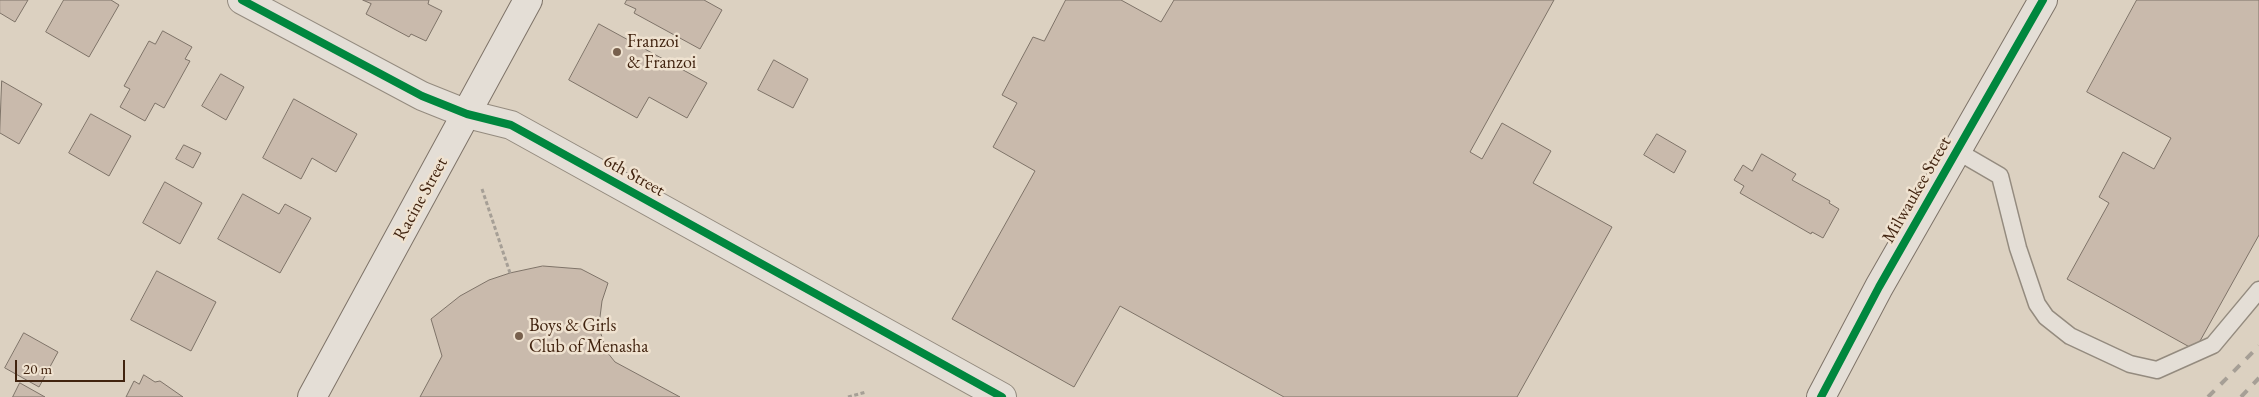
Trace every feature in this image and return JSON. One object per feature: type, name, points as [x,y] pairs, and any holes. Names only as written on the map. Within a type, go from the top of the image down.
[{"type":"street","name":"6th Street","points":[[242,0],[405,88],[467,114],[511,125],[1002,397]]},
{"type":"street","name":"Racine Street","points":[[312,397],[528,0]]},
{"type":"street","name":"Milwaukee Street","points":[[1821,397],[1879,287],[2043,0]]},
{"type":"lane","points":[[1957,151],[2000,176],[2018,248],[2037,304],[2046,317],[2070,336],[2130,364],[2157,370],[2213,345],[2259,290]]},
{"type":"path","points":[[482,189],[510,273]]},
{"type":"path","points":[[848,397],[866,392]]},
{"type":"building","points":[[0,0],[28,0],[15,22],[0,13]]},
{"type":"building","points":[[64,0],[111,0],[119,5],[89,57],[46,32]]},
{"type":"building","points":[[363,0],[429,0],[428,4],[442,11],[426,41],[411,34],[409,37],[366,14],[371,4]]},
{"type":"building","points":[[627,0],[704,0],[722,10],[700,49],[634,13],[636,9],[625,4]]},
{"type":"building","points":[[1066,0],[1121,0],[1161,22],[1174,0],[1554,0],[1470,152],[1482,159],[1502,123],[1551,151],[1533,183],[1612,227],[1517,397],[1284,397],[1120,306],[1074,387],[952,319],[1035,171],[993,147],[1017,103],[1002,95],[1033,37],[1044,41]]},
{"type":"building","points":[[2137,0],[2259,0],[2259,235],[2195,350],[2067,279],[2109,203],[2099,197],[2123,152],[2154,169],[2171,138],[2087,92]]},
{"type":"building","name":"Franzoi & Franzoi","points":[[599,24],[707,83],[687,118],[649,97],[637,118],[569,80]]},
{"type":"building","points":[[163,31],[192,47],[185,59],[190,61],[164,108],[155,103],[145,121],[120,107],[130,89],[124,86],[149,41],[155,44]]},
{"type":"building","points":[[774,60],[808,79],[793,108],[758,90]]},
{"type":"building","points":[[221,74],[244,87],[226,120],[202,106]]},
{"type":"building","points":[[2,81],[42,104],[19,144],[0,133]]},
{"type":"building","points":[[294,99],[357,134],[336,172],[312,158],[301,179],[263,158]]},
{"type":"building","points":[[91,114],[131,136],[109,176],[69,153]]},
{"type":"building","points":[[1657,134],[1686,151],[1674,173],[1644,155]]},
{"type":"building","points":[[184,145],[201,153],[193,168],[176,159]]},
{"type":"building","points":[[1762,154],[1796,174],[1792,180],[1830,201],[1829,203],[1839,209],[1823,238],[1812,232],[1811,234],[1740,193],[1744,186],[1734,180],[1743,165],[1752,171]]},
{"type":"building","points":[[165,182],[202,203],[180,244],[143,223]]},
{"type":"building","points":[[243,194],[279,214],[285,204],[311,218],[280,273],[218,239]]},
{"type":"building","name":"Boys & Girls Club of Menasha","points":[[543,266],[581,269],[608,283],[602,301],[600,317],[600,331],[607,352],[615,362],[680,397],[420,397],[442,356],[431,319],[460,296],[489,280],[510,273]]},
{"type":"building","points":[[157,271],[216,302],[191,351],[131,320]]},
{"type":"building","points":[[24,333],[58,352],[39,387],[5,368]]},
{"type":"building","points":[[144,375],[155,382],[160,381],[183,397],[126,397],[134,381],[139,384]]},
{"type":"building","points":[[20,383],[45,397],[13,397]]},
{"type":"railway","points":[[2208,397],[2259,346]]},
{"type":"railway","points":[[2241,397],[2259,378]]},
{"type":"cycle path","points":[[242,0],[422,96],[467,114],[511,125],[1002,397]]},
{"type":"cycle path","points":[[1821,397],[1879,287],[2043,0]]},
{"type":"place","name":"Franzoi & Franzoi","points":[[617,52]]},
{"type":"place","name":"Boys & Girls Club of Menasha","points":[[519,336]]}]
